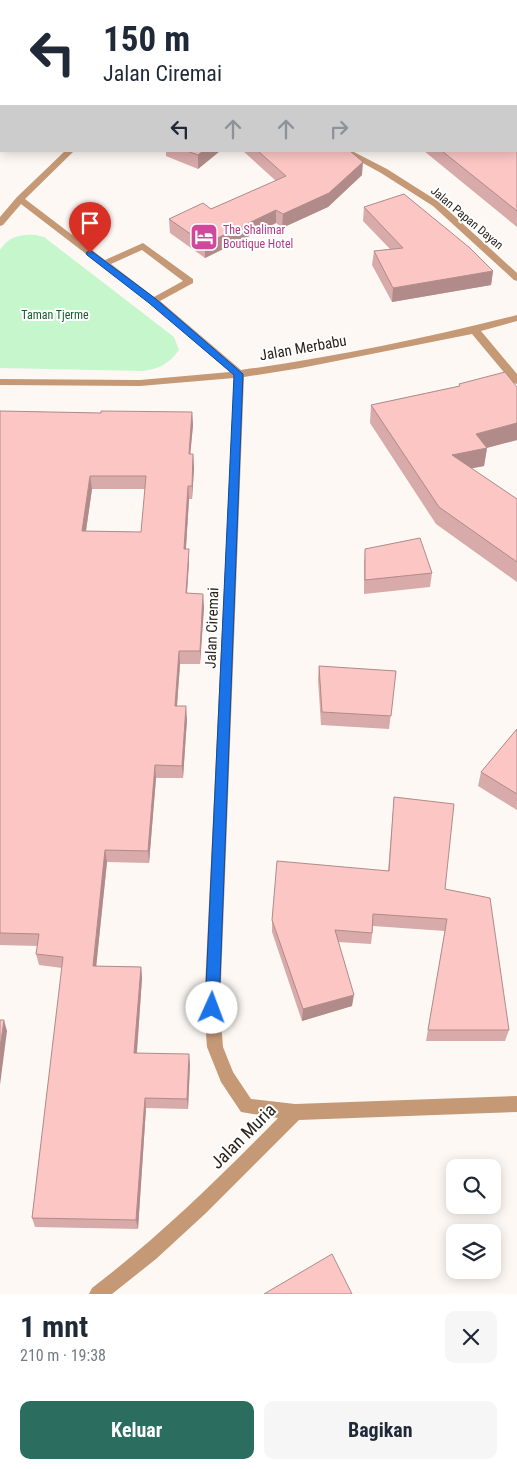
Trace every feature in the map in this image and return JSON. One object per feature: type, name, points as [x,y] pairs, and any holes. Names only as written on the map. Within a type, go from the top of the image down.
[{"type":"street","points":[[0,223],[20,199],[69,152]]},
{"type":"street","name":"Jalan Papan Dayan","points":[[347,152],[384,171],[436,204],[517,278]]},
{"type":"street","points":[[20,199],[152,301],[239,374]]},
{"type":"street","points":[[104,264],[143,246],[190,281],[152,301]]},
{"type":"street","name":"Jalan Merbabu","points":[[0,382],[140,383],[239,374],[301,364],[474,330],[517,318]]},
{"type":"street","points":[[474,330],[517,380]]},
{"type":"street","name":"Jalan Ciremai","points":[[239,374],[212,1008],[215,1047],[227,1077],[247,1106],[295,1112]]},
{"type":"street","name":"Jalan Muria","points":[[98,1294],[121,1277],[182,1224],[230,1179],[295,1112],[517,1104]]},
{"type":"green space","name":"Taman Tjerme","points":[[25,235],[44,237],[174,337],[179,350],[176,355],[164,365],[143,371],[0,368],[0,250],[11,239]]},
{"type":"building","points":[[190,152],[202,152],[198,155]]},
{"type":"building","points":[[259,152],[351,152],[363,162],[329,193],[283,214],[276,210],[205,244],[169,219],[203,203],[211,209],[286,176]]},
{"type":"building","points":[[443,152],[517,152],[517,211]]},
{"type":"building","points":[[404,194],[470,248],[493,271],[393,288],[374,251],[403,248],[364,207]]},
{"type":"building","points":[[505,372],[517,387],[517,423],[476,434],[487,448],[452,455],[517,499],[517,562],[439,507],[371,405],[460,386],[459,384]]},
{"type":"building","points":[[0,411],[192,412],[189,454],[193,454],[192,486],[188,486],[184,549],[189,549],[186,593],[203,594],[200,651],[179,651],[175,706],[186,706],[182,766],[155,765],[148,851],[105,850],[93,966],[141,967],[134,1053],[189,1054],[187,1099],[145,1098],[136,1220],[32,1218],[63,957],[36,954],[39,934],[0,933]],"holes":[[[90,476],[146,476],[141,532],[82,531]]]},
{"type":"building","points":[[420,538],[432,573],[365,580],[365,549]]},
{"type":"building","points":[[319,666],[396,671],[391,716],[322,712]]},
{"type":"building","points":[[517,729],[517,794],[481,772]]},
{"type":"building","points":[[394,797],[454,804],[445,889],[490,898],[509,1030],[428,1030],[447,919],[373,914],[372,933],[335,930],[354,995],[303,1009],[272,920],[277,861],[389,871]]},
{"type":"building","points":[[0,1020],[4,1020],[0,1048]]},
{"type":"building","points":[[332,1254],[352,1294],[264,1294]]},
{"type":"place","name":"The Shalimar Boutique Hotel","points":[[204,237]]},
{"type":"route","points":[[90,253],[152,301],[239,374],[212,1008]]}]
